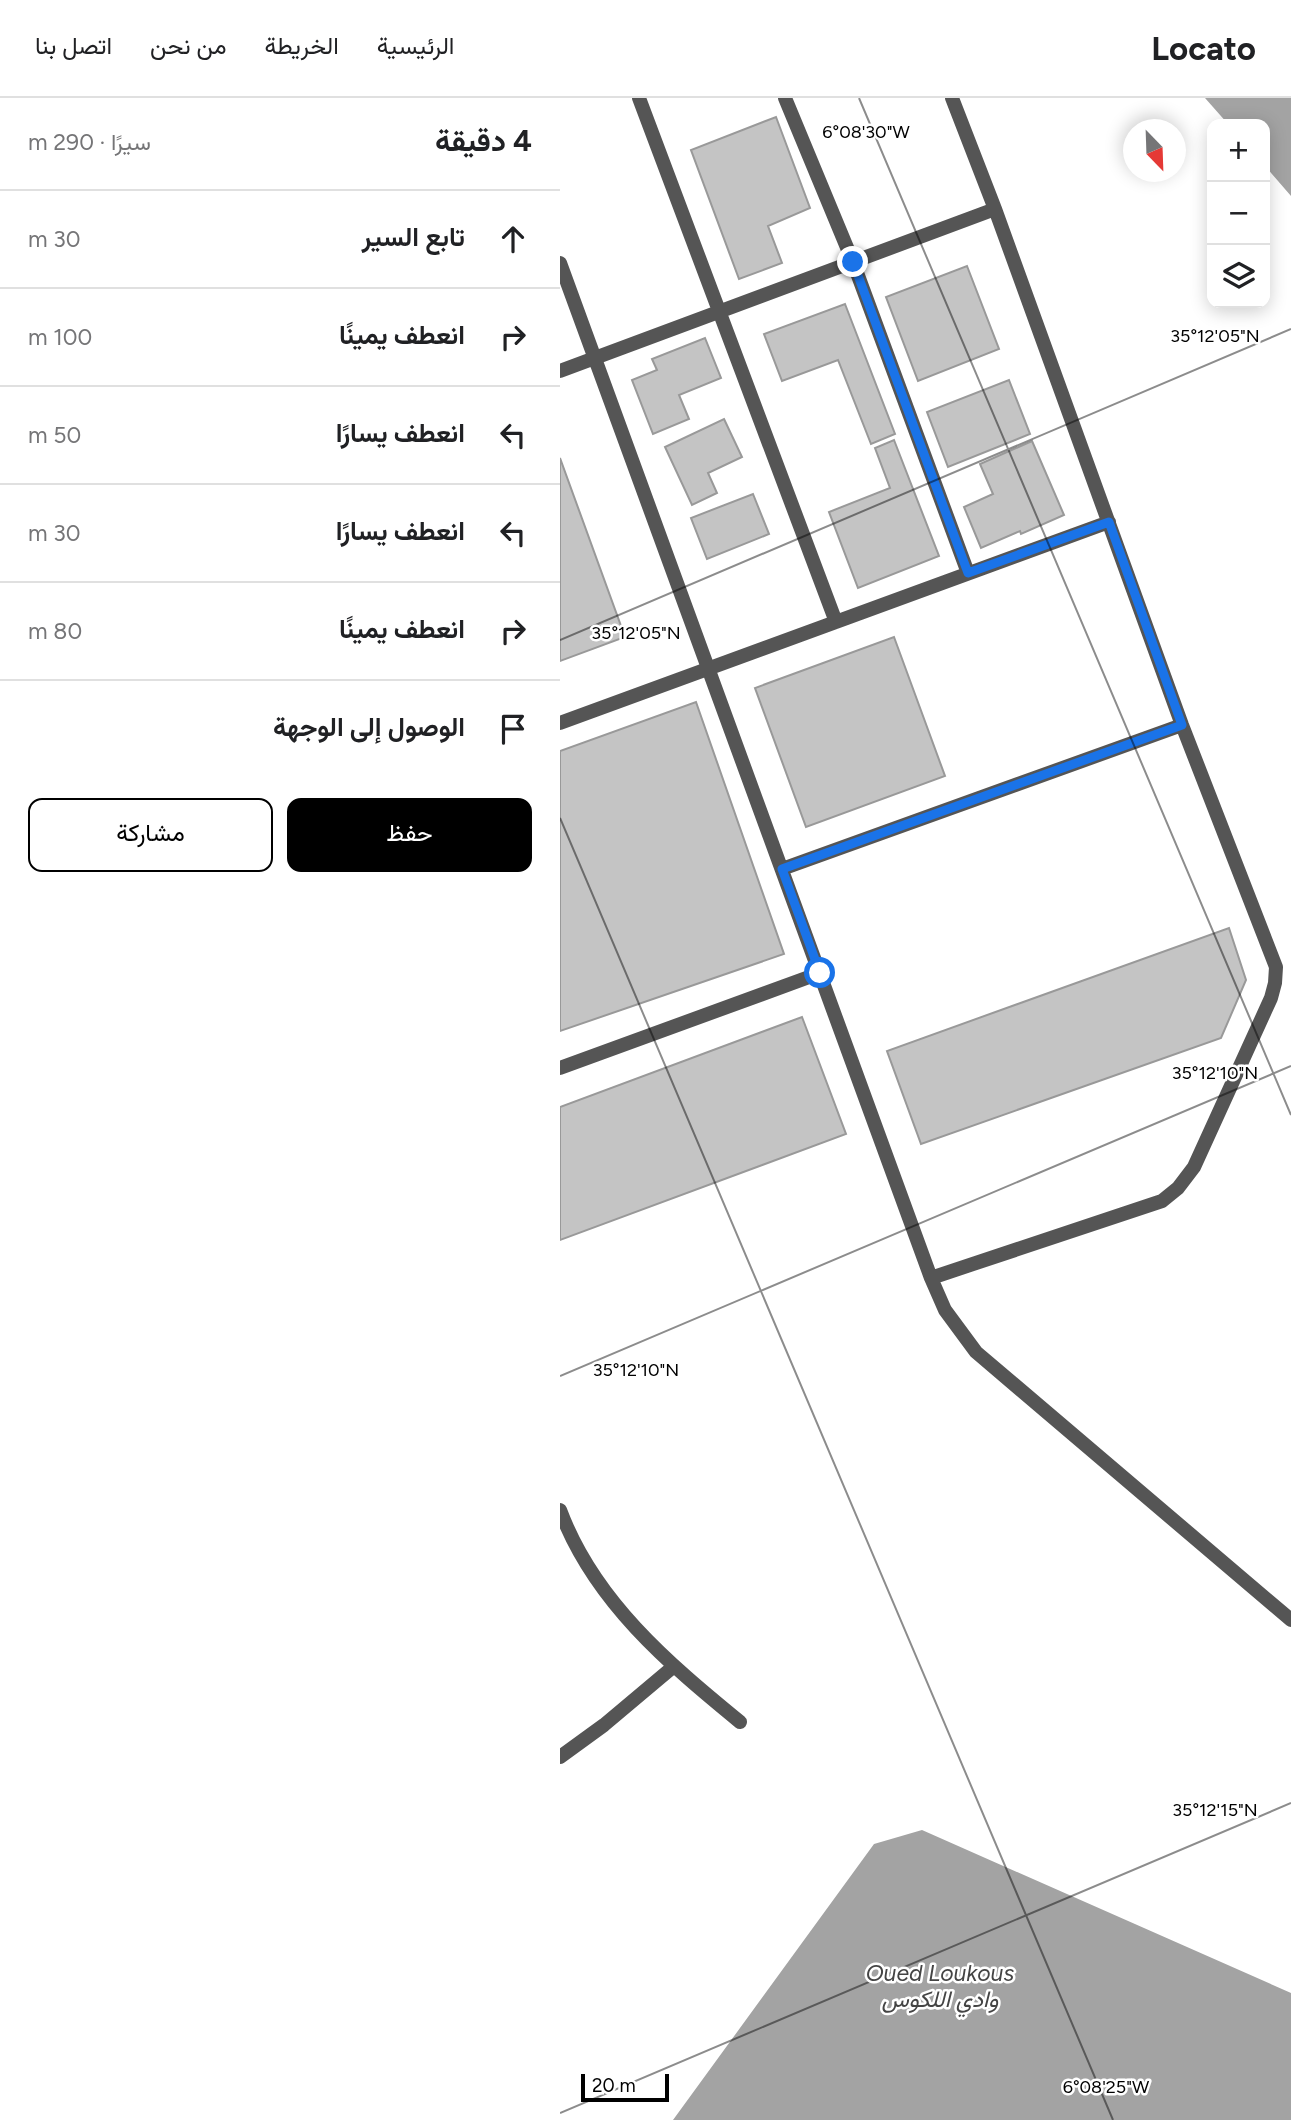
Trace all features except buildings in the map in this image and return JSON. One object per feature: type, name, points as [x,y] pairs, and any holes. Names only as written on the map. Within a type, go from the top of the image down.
[{"type":"street","points":[[639,98],[836,622]]},
{"type":"street","points":[[785,98],[853,262],[968,573]]},
{"type":"street","points":[[931,1278],[1162,1201],[1178,1188],[1194,1167],[1271,998],[1276,967],[1182,725],[995,209],[952,98]]},
{"type":"street","points":[[560,371],[995,209]]},
{"type":"street","points":[[560,263],[945,1310],[976,1352],[1291,1620]]},
{"type":"street","points":[[560,723],[1109,522]]},
{"type":"street","points":[[782,869],[1182,725]]},
{"type":"street","points":[[560,1068],[820,973]]},
{"type":"street","points":[[560,1510],[594,1576],[639,1634],[673,1667],[740,1722]]},
{"type":"street","points":[[560,1757],[604,1725],[673,1667]]},
{"type":"water","points":[[1205,98],[1291,98],[1291,196],[1270,172],[1270,119],[1224,119]]},
{"type":"water","name":"Oued Loukous وادي اللكوس","points":[[922,1830],[1291,1993],[1291,2120],[673,2120],[874,1844]]},
{"type":"route","points":[[820,973],[782,869],[1182,725],[1109,522],[968,573],[853,262]]}]
